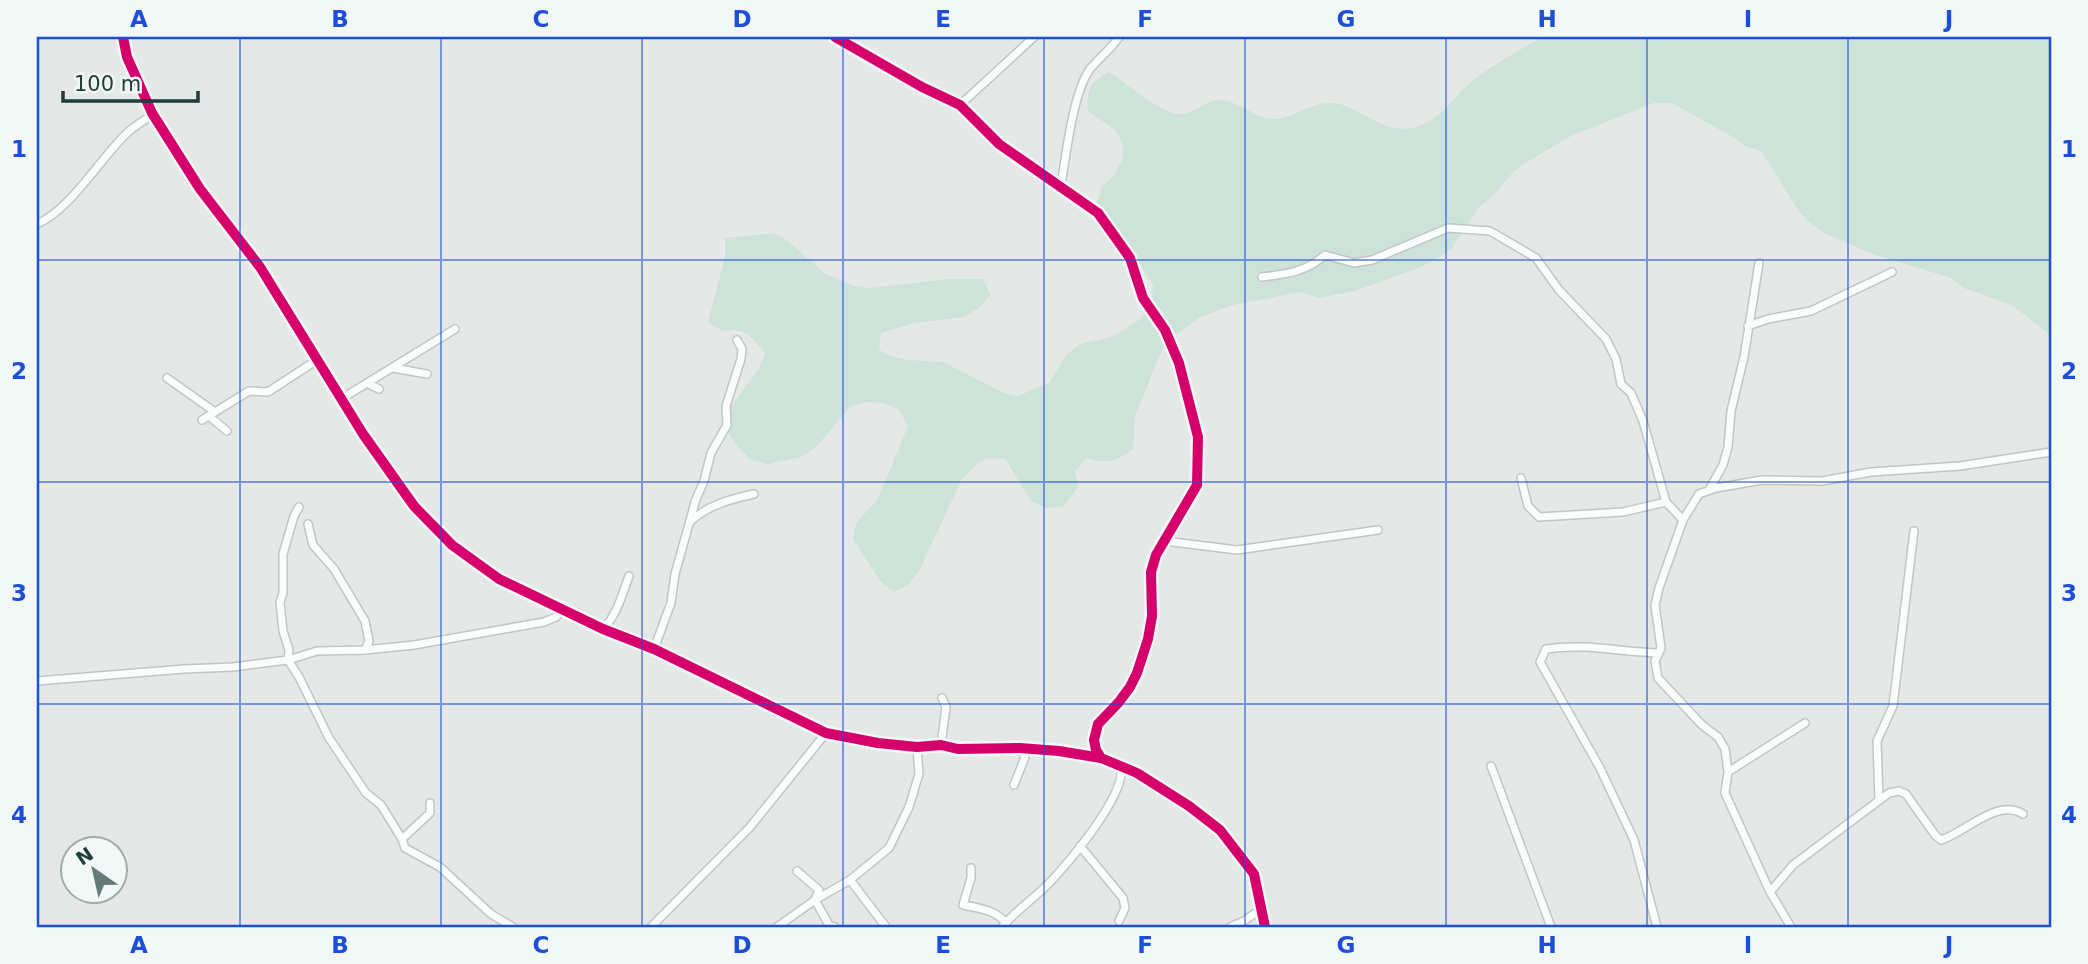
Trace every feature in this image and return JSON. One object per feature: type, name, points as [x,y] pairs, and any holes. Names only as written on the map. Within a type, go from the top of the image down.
[{"type":"street","points":[[123,37],[127,57],[153,114],[200,189],[260,267],[363,435],[414,506],[452,545],[499,579],[603,629],[654,649],[826,733],[917,747],[940,745],[958,749],[1020,748],[1059,751],[1101,758],[1137,773],[1189,806],[1220,830],[1254,874],[1265,927]]},
{"type":"street","points":[[835,37],[922,88],[960,105],[999,144],[1098,213],[1130,258],[1143,298],[1165,330],[1179,363],[1198,437],[1197,485],[1156,555],[1151,572],[1152,617],[1148,639],[1138,673],[1130,687],[1119,702],[1103,716],[1095,731],[1096,750],[1101,758]]},
{"type":"street","points":[[960,105],[1034,37]]},
{"type":"street","points":[[1061,186],[1079,95],[1089,70],[1107,54],[1119,37]]},
{"type":"street","points":[[37,224],[45,221],[70,198],[127,132],[153,114]]},
{"type":"street","points":[[1262,277],[1296,273],[1315,264],[1325,255],[1354,263],[1372,260],[1448,228],[1490,231],[1536,258],[1559,290],[1606,339],[1616,359],[1621,384],[1631,393],[1643,421],[1666,502],[1683,520]]},
{"type":"street","points":[[1708,491],[1723,465],[1728,447],[1731,411],[1740,380],[1759,263]]},
{"type":"street","points":[[1748,326],[1768,319],[1811,311],[1892,272]]},
{"type":"street","points":[[341,399],[455,329]]},
{"type":"street","points":[[654,649],[671,603],[675,574],[711,453],[727,425],[726,406],[741,359],[742,349],[737,340]]},
{"type":"street","points":[[209,416],[249,391],[268,392],[317,360]]},
{"type":"street","points":[[392,368],[427,374]]},
{"type":"street","points":[[167,378],[227,431]]},
{"type":"street","points":[[367,383],[379,389]]},
{"type":"street","points":[[1791,927],[1770,892],[1725,793],[1728,772],[1725,749],[1718,737],[1702,725],[1658,678],[1655,661],[1661,648],[1655,605],[1683,520],[1699,494],[1762,481],[1822,481],[1871,472],[1960,466],[2051,452]]},
{"type":"street","points":[[1521,478],[1528,506],[1539,517],[1623,512],[1666,502]]},
{"type":"street","points":[[690,522],[697,515],[724,501],[754,494]]},
{"type":"street","points":[[299,507],[293,516],[283,554],[283,593],[280,602],[282,631],[289,650],[288,660],[329,738],[366,793],[381,805],[405,848],[440,867],[491,914],[513,927]]},
{"type":"street","points":[[308,524],[313,545],[334,569],[365,621],[369,641],[365,650]]},
{"type":"street","points":[[1165,541],[1237,550],[1378,530]]},
{"type":"street","points":[[1879,800],[1877,741],[1893,706],[1914,531]]},
{"type":"street","points":[[603,629],[615,613],[629,576]]},
{"type":"street","points":[[37,681],[233,667],[288,660],[317,651],[414,645],[544,622],[556,617],[562,610]]},
{"type":"street","points":[[1657,927],[1634,840],[1600,768],[1540,662],[1546,649],[1562,646],[1659,653]]},
{"type":"street","points":[[940,745],[946,707],[942,698]]},
{"type":"street","points":[[1728,772],[1805,723]]},
{"type":"street","points":[[651,927],[750,827],[826,733]]},
{"type":"street","points":[[777,927],[815,900],[850,880],[889,848],[909,807],[919,774],[917,747]]},
{"type":"street","points":[[1014,785],[1025,757],[1020,748]]},
{"type":"street","points":[[1491,766],[1551,927]]},
{"type":"street","points":[[971,868],[971,878],[963,905],[983,909],[1001,917],[1004,925],[1053,879],[1080,846],[1115,794],[1123,775],[1121,767]]},
{"type":"street","points":[[1770,892],[1793,865],[1889,793],[1899,791],[1906,794],[1941,840],[2005,809],[2023,814]]},
{"type":"street","points":[[402,839],[430,813],[430,803]]},
{"type":"street","points":[[1080,846],[1123,898],[1125,908],[1119,921]]},
{"type":"street","points":[[797,871],[819,890],[815,900]]},
{"type":"street","points":[[850,880],[886,927]]},
{"type":"street","points":[[815,900],[829,925],[835,927]]},
{"type":"street","points":[[1230,927],[1261,909]]},
{"type":"green space","points":[[1542,37],[2051,37],[2051,335],[2012,305],[1964,288],[1951,278],[1870,253],[1824,233],[1798,210],[1762,152],[1745,146],[1672,103],[1654,103],[1571,136],[1514,171],[1492,197],[1479,207],[1451,250],[1421,267],[1355,291],[1319,298],[1300,292],[1233,305],[1200,317],[1171,338],[1161,352],[1135,416],[1133,449],[1111,461],[1086,458],[1075,471],[1078,487],[1064,506],[1047,508],[1031,501],[1005,459],[987,458],[962,479],[919,571],[908,585],[894,592],[881,582],[853,539],[856,523],[878,499],[908,426],[899,410],[884,403],[867,402],[851,406],[816,447],[801,457],[768,464],[751,460],[720,421],[759,369],[765,353],[747,334],[722,331],[708,322],[725,257],[725,238],[773,233],[787,240],[824,273],[854,286],[870,288],[949,279],[982,279],[991,294],[980,307],[964,317],[915,323],[881,333],[879,350],[909,360],[943,362],[1002,392],[1018,396],[1049,383],[1067,354],[1080,344],[1112,337],[1139,320],[1151,308],[1153,285],[1097,203],[1102,187],[1114,175],[1122,160],[1123,144],[1115,130],[1088,111],[1091,87],[1103,75],[1109,72],[1155,104],[1174,113],[1188,113],[1219,100],[1269,119],[1276,119],[1317,105],[1332,103],[1401,129],[1422,125],[1438,116],[1478,76]]},
{"type":"cycle path","points":[[123,37],[127,57],[152,113],[200,189],[260,267],[363,434],[414,506],[452,545],[499,579],[603,629],[654,649],[826,733],[917,747],[941,745],[958,749],[1020,748],[1059,751],[1101,758],[1137,773],[1189,806],[1220,830],[1254,874],[1265,927]]},
{"type":"cycle path","points":[[835,37],[922,87],[960,105],[999,144],[1098,213],[1130,258],[1143,298],[1165,330],[1179,363],[1198,437],[1197,485],[1156,555],[1151,572],[1152,616],[1148,639],[1130,687],[1098,724],[1094,740],[1101,758]]}]
